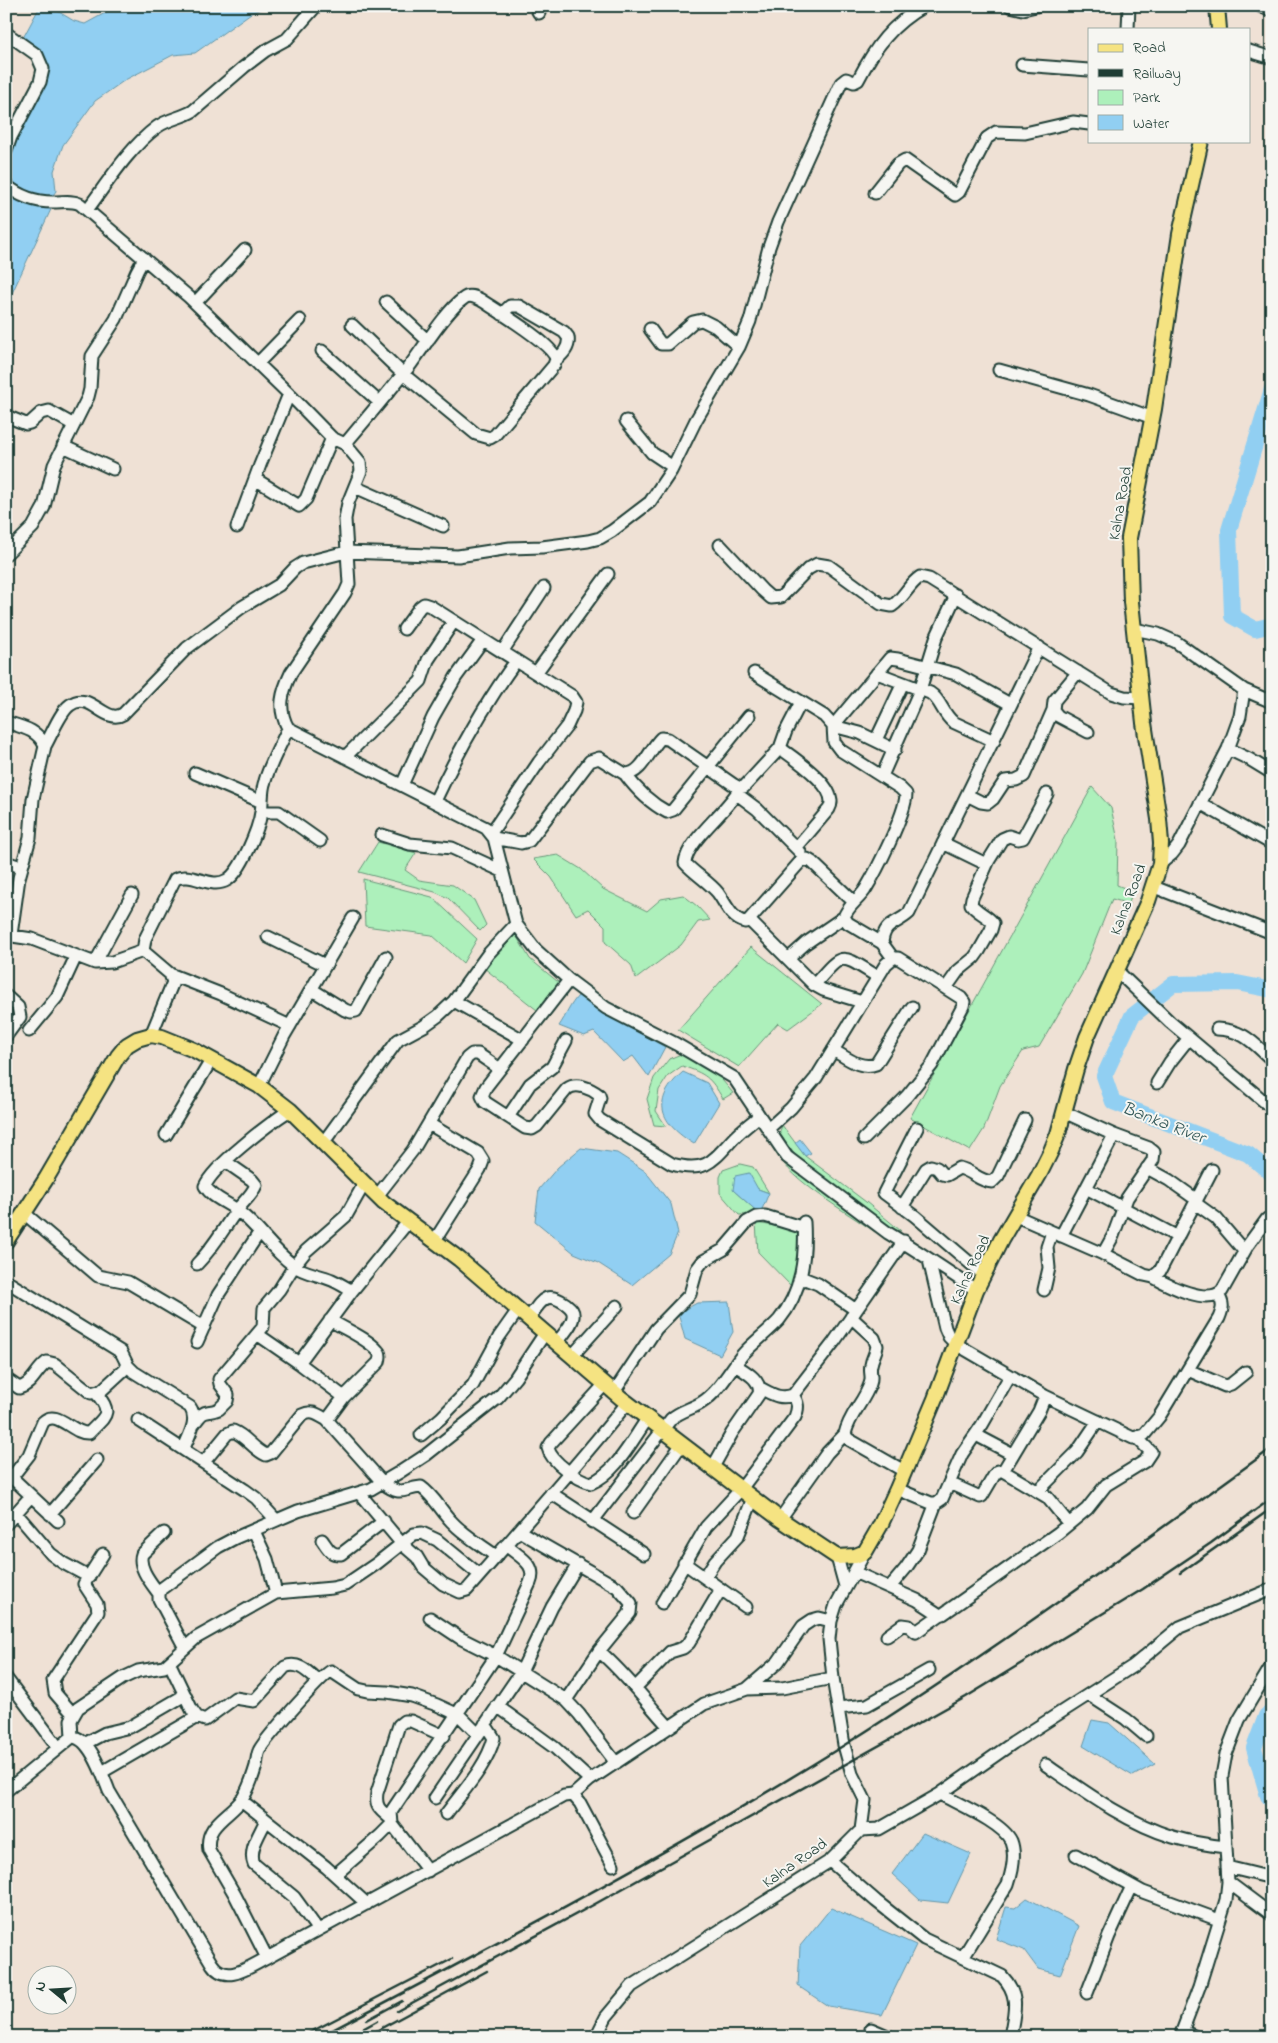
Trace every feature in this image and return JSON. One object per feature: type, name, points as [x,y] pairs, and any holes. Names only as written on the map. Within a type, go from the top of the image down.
[{"type":"main road","points":[[1217,6],[1219,28]]},
{"type":"main road","name":"Kalna Road","points":[[865,1552],[880,1526],[897,1489],[976,1290],[1051,1151],[1087,1037],[1154,886],[1160,864],[1159,819],[1141,698],[1134,629],[1129,538],[1153,418],[1180,234],[1201,142]]},
{"type":"main road","points":[[6,1241],[118,1056],[127,1045],[137,1039],[151,1035],[175,1042],[212,1059],[259,1086],[290,1110],[364,1184],[408,1222],[435,1240],[610,1388],[780,1519],[837,1558],[855,1556],[865,1552]]},
{"type":"street","points":[[87,210],[145,137],[169,120],[184,116],[193,111],[244,67],[265,51],[287,39],[316,6]]},
{"type":"street","points":[[143,951],[112,962],[95,963],[32,939],[9,935],[21,867],[30,838],[33,799],[45,746],[69,706],[84,701],[112,717],[118,717],[123,714],[167,666],[216,625],[242,607],[269,592],[303,563],[458,556],[510,548],[560,545],[600,538],[650,502],[673,467],[696,420],[739,346],[750,321],[778,222],[841,83],[848,80],[854,82],[858,80],[888,32],[924,6]]},
{"type":"street","points":[[1010,6],[1023,9],[1036,6]]},
{"type":"street","points":[[1128,28],[1129,6]]},
{"type":"street","points":[[1260,6],[1272,11]]},
{"type":"street","points":[[6,33],[37,55],[43,70],[40,82],[11,137],[6,151]]},
{"type":"street","points":[[1250,51],[1272,58]]},
{"type":"street","points":[[1022,65],[1088,70]]},
{"type":"street","points":[[875,193],[898,164],[905,160],[955,195],[959,192],[987,138],[991,134],[996,132],[1025,133],[1073,122],[1088,124]]},
{"type":"street","points":[[6,185],[37,202],[73,201],[87,210],[195,303],[332,438],[345,444],[360,462],[362,466],[345,519],[349,584],[286,684],[281,709],[288,728],[472,820],[492,835],[521,843],[529,841],[595,758],[602,759],[625,774],[641,793],[667,812],[673,810],[749,716]]},
{"type":"street","points":[[195,303],[245,250]]},
{"type":"street","points":[[6,554],[32,527],[39,516],[50,476],[90,389],[92,356],[126,301],[134,277],[144,258]]},
{"type":"street","points":[[345,444],[444,319],[463,298],[469,296],[481,300],[502,314],[548,348],[556,355],[556,360]]},
{"type":"street","points":[[386,302],[428,341]]},
{"type":"street","points":[[352,326],[402,374],[476,434],[490,438],[495,435],[554,365],[568,345],[569,340],[564,332],[519,306],[510,306],[502,314]]},
{"type":"street","points":[[258,363],[300,320]]},
{"type":"street","points":[[650,329],[661,344],[668,344],[693,322],[702,320],[716,327],[739,346]]},
{"type":"street","points":[[322,351],[380,402]]},
{"type":"street","points":[[999,370],[1089,395],[1153,418]]},
{"type":"street","points":[[237,527],[289,394]]},
{"type":"street","points":[[6,416],[26,424],[34,422],[41,413],[49,410],[74,425]]},
{"type":"street","points":[[626,421],[652,453],[673,467]]},
{"type":"street","points":[[255,479],[300,506],[306,499],[332,438]]},
{"type":"street","points":[[63,446],[113,470]]},
{"type":"street","points":[[355,487],[443,526]]},
{"type":"street","points":[[720,545],[771,598],[781,597],[808,569],[817,564],[829,566],[881,604],[892,606],[899,601],[912,582],[920,577],[929,579],[1110,693],[1124,697],[1141,698]]},
{"type":"street","points":[[536,673],[608,574]]},
{"type":"street","points":[[502,652],[544,588]]},
{"type":"street","points":[[882,776],[920,690],[936,638],[956,595]]},
{"type":"street","points":[[404,629],[424,604],[430,606],[572,696],[576,702],[574,711],[559,738],[539,762],[492,835],[516,924],[536,950],[569,980],[606,1008],[676,1044],[734,1078],[787,1157],[888,1233],[904,1241],[929,1260],[976,1290]]},
{"type":"street","points":[[345,757],[421,681],[426,664],[454,620]]},
{"type":"street","points":[[1134,629],[1158,634],[1176,642],[1244,690],[1272,702]]},
{"type":"street","points":[[402,784],[433,717],[456,677],[483,640]]},
{"type":"street","points":[[882,943],[883,935],[888,926],[909,913],[1039,647]]},
{"type":"street","points":[[788,960],[806,942],[844,917],[846,911],[871,879],[896,827],[906,799],[904,791],[840,750],[834,742],[833,726],[876,673],[890,658],[898,659],[956,674],[1010,704]]},
{"type":"street","points":[[434,801],[483,708],[516,661]]},
{"type":"street","points":[[754,672],[824,716],[833,726],[860,733],[895,750]]},
{"type":"street","points":[[967,795],[981,802],[988,803],[993,799],[1005,781],[1016,780],[1024,776],[1053,710],[1054,701],[1078,672]]},
{"type":"street","points":[[876,673],[930,692],[937,697],[947,717],[953,722],[994,741]]},
{"type":"street","points":[[876,740],[903,683]]},
{"type":"street","points":[[1160,864],[1172,854],[1178,845],[1228,748],[1240,716],[1244,690]]},
{"type":"street","points":[[801,702],[786,731],[780,748],[738,791],[698,839],[686,856],[685,863],[718,893],[733,916],[739,921],[745,922],[749,920],[801,861],[807,859]]},
{"type":"street","points":[[1053,710],[1058,716],[1088,732]]},
{"type":"street","points":[[6,722],[36,733],[45,746]]},
{"type":"street","points":[[143,951],[145,939],[175,879],[186,876],[216,883],[227,881],[236,872],[256,830],[262,807],[265,781],[288,728]]},
{"type":"street","points":[[625,774],[630,775],[636,771],[658,740],[664,738],[707,766],[738,791],[854,902]]},
{"type":"street","points":[[780,748],[807,769],[832,797],[832,804],[829,810],[796,848]]},
{"type":"street","points":[[1228,748],[1250,758],[1272,772]]},
{"type":"street","points":[[195,773],[262,807],[279,812],[320,840]]},
{"type":"street","points":[[946,988],[958,971],[974,958],[991,930],[992,923],[988,917],[974,909],[971,904],[989,860],[1005,836],[1023,838],[1047,794]]},
{"type":"street","points":[[1200,802],[1272,844]]},
{"type":"street","points":[[382,835],[410,844],[452,848],[502,871]]},
{"type":"street","points":[[943,843],[978,861],[984,863],[989,860]]},
{"type":"street","points":[[6,862],[21,867]]},
{"type":"street","points":[[1154,886],[1272,933]]},
{"type":"street","points":[[95,963],[132,894]]},
{"type":"street","points":[[844,917],[848,923],[882,943],[893,958],[904,960],[961,998],[964,1002],[932,1065],[907,1096],[864,1139]]},
{"type":"street","points":[[259,1086],[290,1026],[353,918]]},
{"type":"street","points":[[749,920],[814,985],[823,990],[862,1002]]},
{"type":"street","points":[[324,1143],[398,1040],[424,1026],[454,1001],[488,954],[516,924]]},
{"type":"street","points":[[268,937],[325,966]]},
{"type":"street","points":[[143,951],[170,974],[221,994],[290,1026]]},
{"type":"street","points":[[29,1031],[57,997],[76,956]]},
{"type":"street","points":[[311,989],[346,1010],[356,1011],[386,957]]},
{"type":"street","points":[[768,1129],[791,1108],[816,1078],[886,964],[893,958]]},
{"type":"street","points":[[814,985],[833,963],[839,959],[851,960],[878,977]]},
{"type":"street","points":[[1117,971],[1170,1022],[1272,1108]]},
{"type":"street","points":[[151,1035],[173,982],[170,974]]},
{"type":"street","points":[[569,980],[486,1087],[482,1096],[485,1102],[525,1128],[532,1129],[538,1126],[567,1089],[572,1085],[578,1085],[599,1095],[600,1098],[595,1114],[600,1120],[672,1164],[682,1167],[706,1166],[759,1116]]},
{"type":"street","points":[[6,996],[18,1007],[20,1017],[6,1036]]},
{"type":"street","points":[[454,1001],[523,1040]]},
{"type":"street","points":[[833,1050],[862,1066],[869,1067],[876,1064],[912,1007]]},
{"type":"street","points":[[1217,1028],[1232,1029],[1246,1036],[1272,1060]]},
{"type":"street","points":[[1157,1083],[1170,1062],[1189,1038]]},
{"type":"street","points":[[508,1117],[530,1084],[552,1066],[566,1041]]},
{"type":"street","points":[[377,1196],[413,1150],[467,1058],[472,1054],[478,1054],[500,1069]]},
{"type":"street","points":[[166,1136],[212,1059]]},
{"type":"street","points":[[290,1110],[270,1123],[209,1177],[205,1186],[209,1192],[237,1210],[275,1251],[294,1266],[305,1272],[332,1280],[352,1291]]},
{"type":"street","points":[[1064,1112],[1114,1135],[1149,1148],[1154,1152],[1152,1160],[1123,1206],[1113,1236],[1103,1254]]},
{"type":"street","points":[[902,1207],[926,1168],[931,1166],[937,1168],[942,1174],[947,1175],[959,1168],[966,1170],[984,1182],[992,1182],[998,1176],[1025,1120]]},
{"type":"street","points":[[429,1124],[478,1153],[482,1161],[480,1169],[435,1240]]},
{"type":"street","points":[[918,1128],[884,1189],[886,1196],[984,1275]]},
{"type":"street","points":[[1044,1290],[1049,1268],[1047,1247],[1086,1188],[1114,1135]]},
{"type":"street","points":[[197,1264],[216,1243],[237,1210],[253,1192],[256,1185],[252,1180],[226,1162]]},
{"type":"street","points":[[1147,1168],[1168,1180],[1216,1218],[1244,1251]]},
{"type":"street","points":[[1153,1277],[1160,1271],[1212,1170]]},
{"type":"street","points":[[184,1448],[201,1413],[207,1410],[220,1409],[227,1401],[228,1395],[219,1380],[263,1326],[265,1321],[264,1308],[306,1251],[346,1216],[364,1184]]},
{"type":"street","points":[[1086,1188],[1123,1206],[1145,1221],[1178,1237]]},
{"type":"street","points":[[24,1213],[98,1276],[128,1282],[204,1326]]},
{"type":"street","points":[[592,1522],[670,1419],[678,1413],[700,1403],[713,1393],[735,1364],[778,1320],[789,1304],[803,1269],[804,1225],[764,1216],[756,1217],[747,1222],[722,1250],[703,1261],[697,1269],[690,1294],[656,1329],[610,1388],[548,1448],[549,1454],[570,1472],[584,1482],[591,1484],[598,1481],[616,1463],[648,1418]]},
{"type":"street","points":[[1016,1216],[1181,1291],[1210,1296],[1218,1295],[1222,1290],[1244,1251],[1267,1219]]},
{"type":"street","points":[[299,1363],[352,1291],[408,1222]]},
{"type":"street","points":[[197,1342],[225,1283],[240,1264],[259,1233]]},
{"type":"street","points":[[760,1388],[777,1397],[784,1398],[793,1395],[904,1241]]},
{"type":"street","points":[[887,1636],[902,1625],[909,1626],[916,1632],[1069,1524],[1087,1509],[1106,1485],[1145,1462],[1150,1457],[1151,1452],[1137,1438],[1130,1437],[1046,1396],[956,1344],[948,1337],[945,1328],[929,1260]]},
{"type":"street","points":[[780,1519],[827,1453],[845,1434],[847,1425],[873,1377],[870,1369],[877,1346],[874,1338],[853,1313],[818,1284],[800,1277]]},
{"type":"street","points":[[6,1281],[121,1352],[128,1366],[134,1372],[190,1407],[194,1414],[194,1424]]},
{"type":"street","points":[[1137,1438],[1144,1435],[1159,1417],[1223,1309],[1218,1295]]},
{"type":"street","points":[[421,1435],[441,1418],[473,1385],[499,1337],[523,1314],[550,1296],[557,1297],[571,1308],[574,1314],[572,1322],[557,1343]]},
{"type":"street","points":[[572,1356],[617,1306]]},
{"type":"street","points":[[327,1420],[344,1397],[378,1362],[380,1356],[378,1350],[358,1335],[330,1320]]},
{"type":"street","points":[[159,1594],[161,1589],[218,1546],[298,1511],[360,1494],[383,1483],[426,1455],[498,1398],[511,1384],[545,1333]]},
{"type":"street","points":[[257,1334],[344,1397]]},
{"type":"street","points":[[6,1379],[19,1388],[28,1386],[41,1367],[47,1362],[55,1364],[88,1391],[96,1393],[105,1403],[106,1412],[104,1416],[89,1433],[78,1431],[54,1417],[47,1418],[43,1422],[29,1454],[9,1475],[54,1518],[97,1460]]},
{"type":"street","points":[[713,1467],[737,1426],[759,1394],[758,1382],[735,1364]]},
{"type":"street","points":[[96,1393],[102,1390],[128,1366]]},
{"type":"street","points":[[1188,1370],[1225,1386],[1231,1384],[1246,1372]]},
{"type":"street","points":[[890,1587],[915,1555],[936,1503],[942,1498],[962,1454],[976,1435],[1010,1376]]},
{"type":"street","points":[[662,1603],[706,1527],[741,1489],[795,1417],[798,1408],[793,1395]]},
{"type":"street","points":[[1003,1471],[1046,1396]]},
{"type":"street","points":[[360,1494],[430,1574],[454,1590],[460,1592],[467,1590],[628,1402]]},
{"type":"street","points":[[204,1462],[227,1434],[233,1432],[239,1434],[260,1452],[266,1455],[271,1453],[302,1416],[309,1412],[317,1413],[327,1420],[383,1483],[400,1493],[421,1487],[427,1491],[452,1522],[496,1556]]},
{"type":"street","points":[[138,1420],[184,1448],[256,1498],[276,1520]]},
{"type":"street","points":[[1038,1491],[1077,1452],[1098,1421]]},
{"type":"street","points":[[845,1434],[848,1439],[904,1471]]},
{"type":"street","points":[[976,1435],[1012,1454]]},
{"type":"street","points":[[633,1513],[682,1444]]},
{"type":"street","points":[[949,1482],[980,1497],[995,1474],[998,1471],[1003,1471],[1038,1491],[1051,1501],[1069,1524]]},
{"type":"street","points":[[897,1489],[931,1503],[936,1503]]},
{"type":"street","points":[[551,1493],[592,1522],[644,1554]]},
{"type":"street","points":[[6,1524],[31,1496]]},
{"type":"street","points":[[705,1577],[738,1536],[753,1498]]},
{"type":"street","points":[[16,1513],[51,1554],[89,1577]]},
{"type":"street","points":[[322,1540],[335,1555],[341,1554],[384,1521]]},
{"type":"street","points":[[254,1530],[266,1559],[276,1593]]},
{"type":"street","points":[[519,1531],[617,1588],[632,1603],[630,1613],[600,1651],[566,1700]]},
{"type":"street","points":[[164,1533],[142,1554],[140,1559],[142,1567],[159,1594],[159,1599],[185,1648]]},
{"type":"street","points":[[72,1737],[71,1720],[78,1708],[123,1678],[138,1671],[158,1669],[170,1664],[196,1638],[276,1593],[345,1585],[414,1534],[422,1533],[438,1540],[480,1575]]},
{"type":"street","points":[[335,1875],[380,1836],[391,1821],[397,1804],[459,1715],[496,1656],[534,1575],[532,1568],[506,1545]]},
{"type":"street","name":"Kalna Road","points":[[597,2037],[606,2017],[632,1986],[830,1861],[861,1830],[864,1800],[852,1774],[844,1745],[833,1678],[829,1639],[831,1621],[836,1605],[865,1552]]},
{"type":"street","points":[[74,1714],[55,1693],[53,1680],[98,1612],[97,1604],[84,1585],[103,1554]]},
{"type":"street","points":[[837,1558],[845,1586]]},
{"type":"street","points":[[684,1563],[746,1607]]},
{"type":"street","points":[[436,1798],[521,1672],[552,1607],[578,1564]]},
{"type":"street","points":[[854,1572],[917,1600],[940,1615]]},
{"type":"street","points":[[635,1688],[670,1652],[684,1648],[690,1643],[721,1589]]},
{"type":"street","points":[[861,1830],[879,1829],[940,1794],[1013,1743],[1133,1666],[1180,1627],[1272,1590]]},
{"type":"street","points":[[430,1618],[460,1638],[496,1656],[566,1700],[616,1763]]},
{"type":"street","points":[[747,1689],[778,1662],[803,1626],[819,1618],[831,1621]]},
{"type":"street","points":[[600,1651],[617,1667],[669,1728]]},
{"type":"street","points":[[170,1664],[197,1717]]},
{"type":"street","points":[[102,1772],[197,1717],[208,1720],[235,1698],[254,1701],[285,1667],[291,1664],[299,1666],[318,1680]]},
{"type":"street","points":[[1196,2037],[1181,2034],[1199,1988],[1226,1900],[1228,1882],[1222,1776],[1226,1754],[1238,1720],[1272,1666]]},
{"type":"street","points":[[838,1708],[867,1705],[929,1670]]},
{"type":"street","points":[[267,1958],[235,1895],[209,1850],[207,1842],[210,1833],[221,1818],[241,1800],[256,1768],[260,1749],[318,1680],[331,1671],[358,1689],[412,1696],[459,1715],[494,1738],[482,1766],[446,1814]]},
{"type":"street","points":[[6,1678],[58,1747]]},
{"type":"street","points":[[6,1791],[72,1737],[78,1737],[86,1743],[102,1772],[109,1791],[216,1970],[233,1975],[564,1796],[573,1795],[590,1780],[704,1704],[747,1689],[782,1688],[833,1678]]},
{"type":"street","points":[[86,1743],[105,1733],[130,1727],[185,1695]]},
{"type":"street","points":[[1089,1695],[1126,1719],[1146,1736]]},
{"type":"street","points":[[497,1706],[555,1748],[590,1780]]},
{"type":"street","points":[[428,1871],[375,1802],[399,1725],[404,1721],[411,1721],[444,1736]]},
{"type":"street","points":[[1046,1765],[1089,1794],[1150,1828],[1193,1842],[1226,1847]]},
{"type":"street","points":[[940,1794],[996,1826],[1007,1835],[1012,1843],[1012,1874],[1008,1884],[963,1957]]},
{"type":"street","points":[[573,1795],[580,1803],[613,1865]]},
{"type":"street","points":[[241,1800],[335,1875],[367,1904]]},
{"type":"street","points":[[266,1820],[252,1849],[251,1857],[254,1864],[294,1897],[318,1930]]},
{"type":"street","points":[[1076,1855],[1143,1892],[1219,1920]]},
{"type":"street","points":[[830,1861],[924,1939],[1002,1976],[1011,1985],[1015,2002],[1010,2037]]},
{"type":"street","points":[[1227,1867],[1272,1878]]},
{"type":"street","points":[[1228,1882],[1272,1915]]},
{"type":"street","points":[[1087,1993],[1109,1936],[1132,1886]]},
{"type":"street","points":[[871,2029],[890,2037]]},
{"type":"green space","points":[[1092,787],[1111,808],[1118,840],[1117,885],[1132,891],[1129,904],[1112,899],[1082,974],[1039,1047],[1023,1051],[1000,1086],[984,1129],[970,1151],[910,1118]]},
{"type":"green space","points":[[378,842],[416,853],[405,870],[419,880],[453,885],[474,900],[486,925],[480,931],[448,898],[435,892],[359,872]]},
{"type":"green space","points":[[558,855],[581,869],[603,889],[647,911],[661,899],[683,895],[710,920],[698,922],[681,945],[636,979],[631,965],[605,942],[605,926],[588,909],[576,915],[551,877],[533,859]]},
{"type":"green space","points":[[363,879],[432,897],[477,939],[463,963],[432,935],[365,926]]},
{"type":"green space","points":[[514,932],[530,959],[563,986],[551,990],[550,1003],[542,1014],[484,968],[499,947]]},
{"type":"green space","points":[[751,947],[822,1004],[788,1029],[778,1023],[739,1067],[678,1030]]},
{"type":"green space","points":[[681,1054],[717,1074],[733,1093],[723,1099],[707,1077],[682,1066],[668,1076],[659,1090],[656,1111],[666,1126],[654,1125],[647,1099],[654,1078],[669,1059]]},
{"type":"green space","points":[[782,1125],[805,1156],[901,1231],[895,1230],[797,1157],[779,1135]]},
{"type":"green space","points":[[775,1152],[878,1230],[875,1232],[807,1185],[794,1175]]},
{"type":"green space","points":[[740,1164],[753,1167],[769,1193],[758,1189],[733,1190],[760,1214],[739,1215],[720,1193],[720,1177],[723,1170]]},
{"type":"green space","points":[[756,1223],[800,1230],[800,1265],[792,1287],[758,1252]]},
{"type":"water","points":[[49,6],[74,21],[85,24],[118,6],[268,6],[251,13],[195,53],[173,55],[125,80],[95,101],[63,145],[54,171],[56,191],[51,198],[28,194],[10,182],[6,175],[8,155],[45,86],[48,72],[23,38],[38,10]]},
{"type":"water","points":[[6,190],[53,205],[6,306]]},
{"type":"water","points":[[579,995],[600,1011],[665,1047],[649,1077],[633,1056],[623,1062],[594,1032],[584,1036],[559,1026]]},
{"type":"water","points":[[683,1072],[707,1083],[719,1103],[694,1144],[673,1128],[663,1111],[666,1093]]},
{"type":"water","points":[[800,1139],[811,1153],[805,1156],[795,1143]]},
{"type":"water","points":[[581,1148],[617,1153],[645,1171],[671,1204],[678,1233],[669,1254],[632,1285],[598,1263],[574,1253],[535,1221],[539,1189],[558,1167]]},
{"type":"water","points":[[749,1173],[758,1189],[769,1193],[760,1214],[733,1190],[735,1176]]},
{"type":"water","points":[[729,1302],[733,1332],[720,1355],[685,1339],[678,1313],[697,1303]]},
{"type":"water","points":[[1092,1720],[1109,1723],[1155,1764],[1133,1776],[1083,1746]]},
{"type":"water","points":[[923,1833],[971,1854],[948,1903],[920,1900],[892,1874]]},
{"type":"water","points":[[1027,1898],[1079,1926],[1060,1975],[1038,1969],[1024,1950],[996,1939],[1006,1907],[1015,1908]]},
{"type":"water","points":[[831,1908],[916,1945],[882,2015],[828,2006],[798,1986],[800,1946]]},
{"type":"waterway","name":"Banka River","points":[[1272,389],[1229,530],[1232,616],[1255,629],[1272,625]]},
{"type":"waterway","name":"Banka River","points":[[1272,990],[1237,983],[1173,984],[1132,1016],[1104,1076],[1113,1102],[1248,1154],[1272,1174]]},
{"type":"waterway","name":"Banka River","points":[[1272,1711],[1266,1716],[1254,1748],[1268,1796],[1272,1800]]},
{"type":"railway","points":[[319,2037],[651,1859],[846,1744],[1008,1637],[1272,1448]]},
{"type":"railway","points":[[397,2011],[595,1904],[966,1697],[1143,1589],[1211,1543],[1272,1498]]},
{"type":"railway","points":[[1180,1573],[1272,1508]]},
{"type":"railway","points":[[301,2037],[452,1959]]},
{"type":"railway","points":[[365,2037],[487,1971]]},
{"type":"railway","points":[[367,2020],[402,2001]]},
{"type":"railway","points":[[348,2037],[377,2021]]}]
